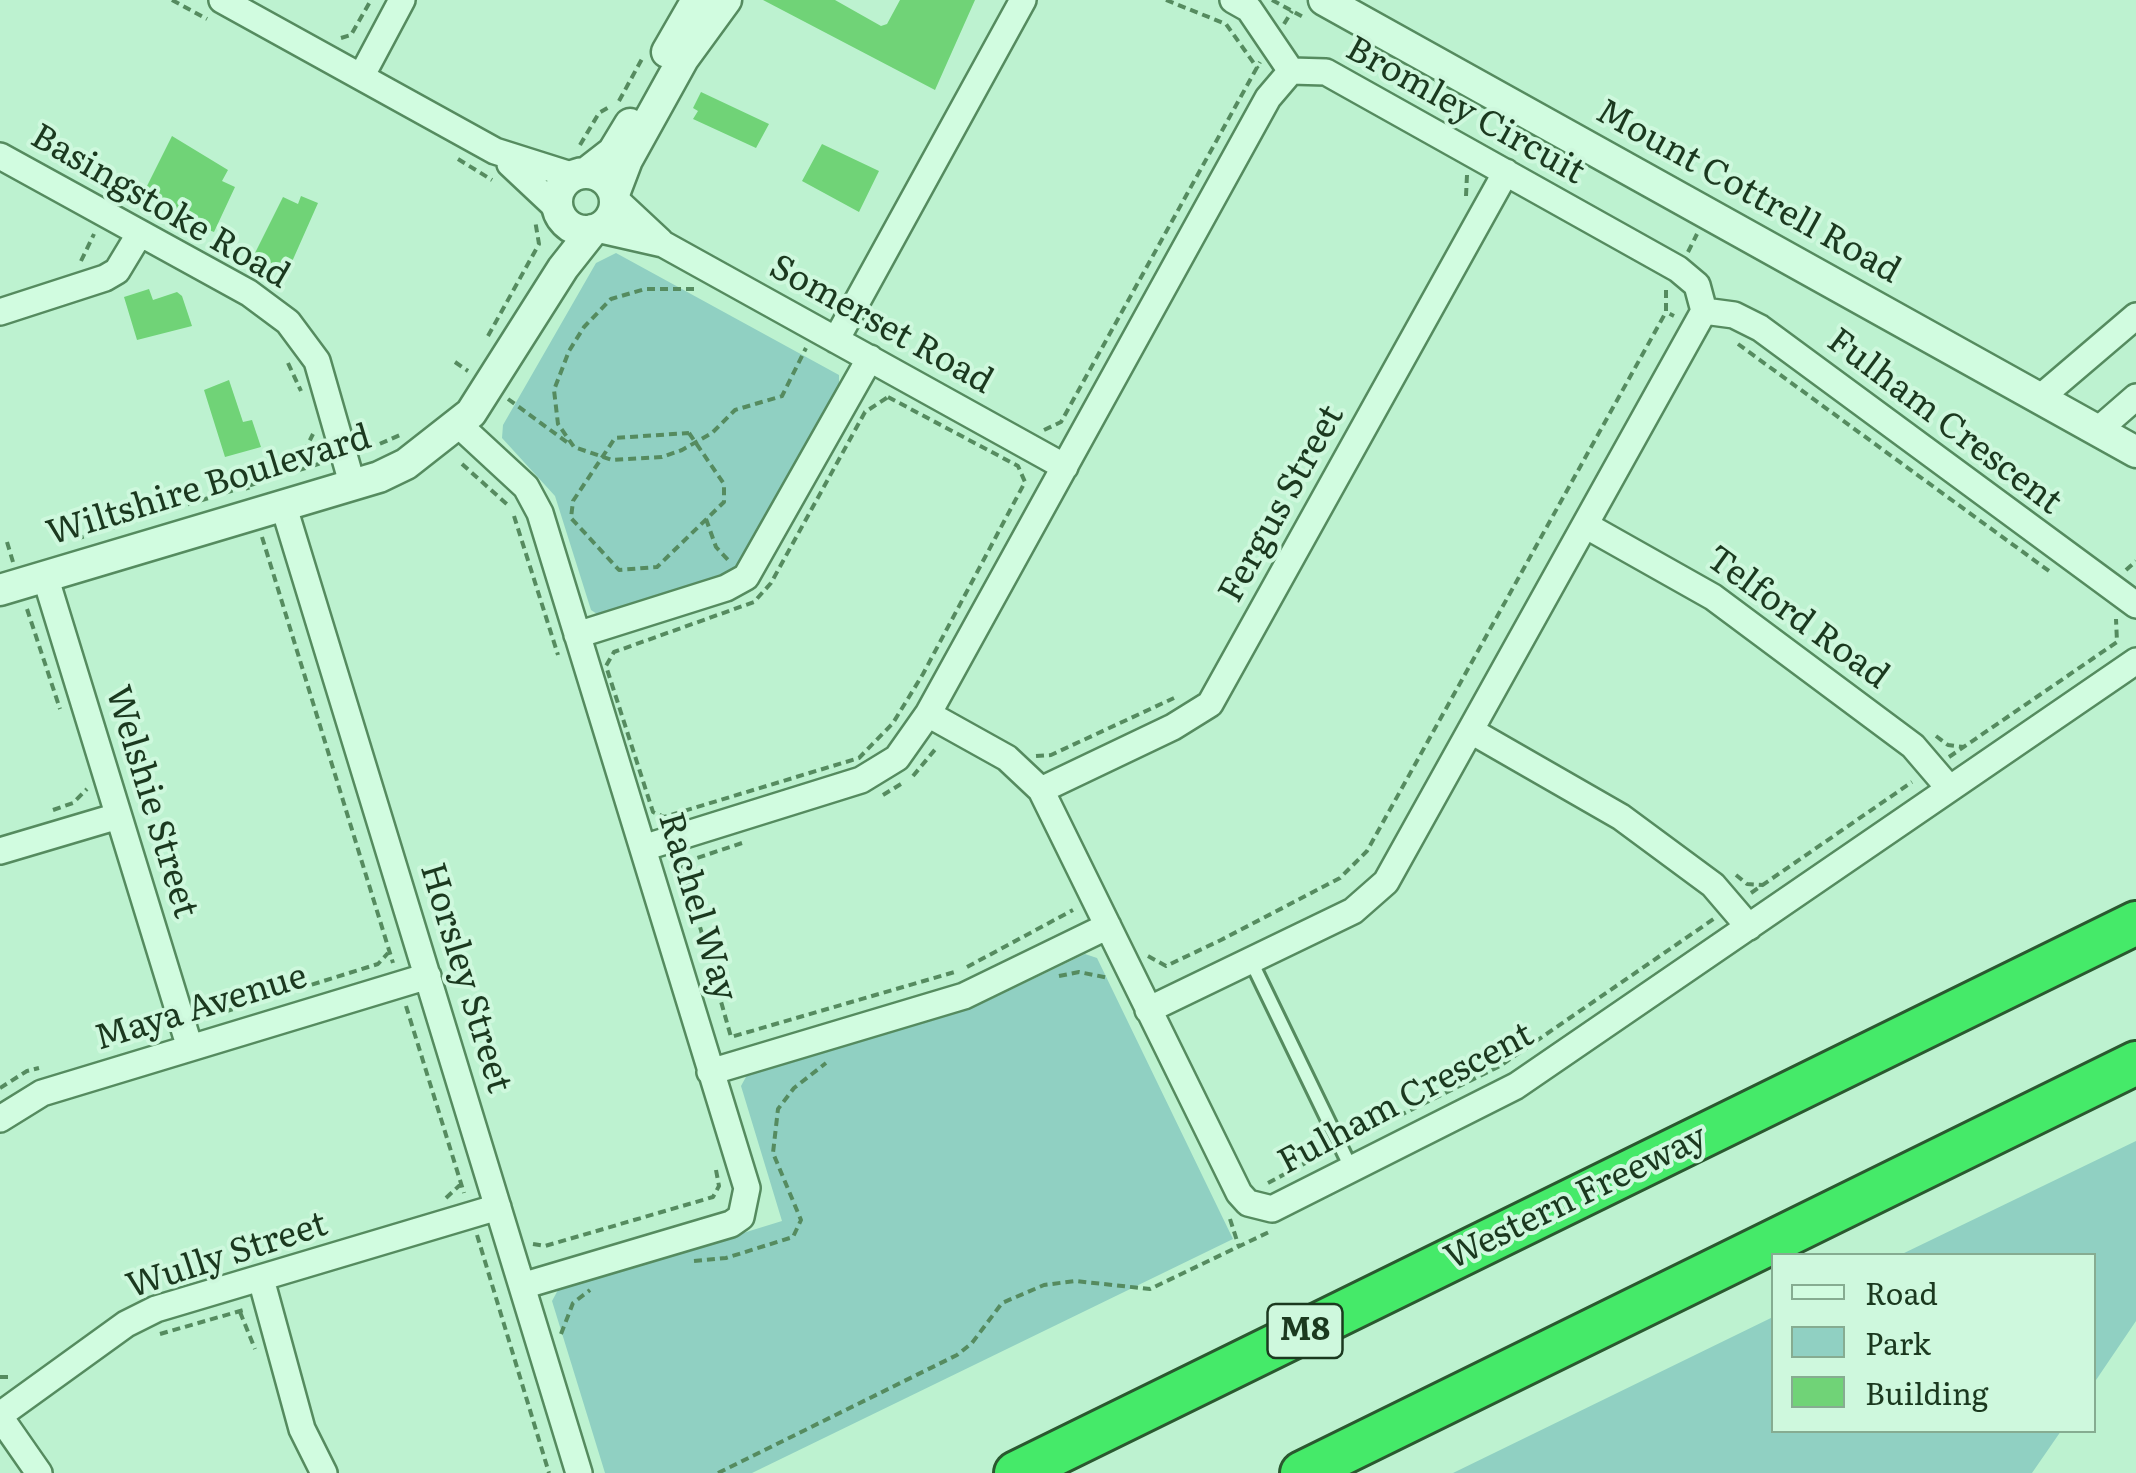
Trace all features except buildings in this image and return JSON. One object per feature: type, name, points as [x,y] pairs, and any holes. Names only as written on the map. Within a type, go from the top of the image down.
[{"type":"highway","points":[[2025,977],[2136,914]]},
{"type":"highway","name":"Western Freeway","points":[[1016,1473],[2136,923]]},
{"type":"highway","points":[[1302,1473],[2136,1063]]},
{"type":"highway","points":[[1354,1473],[1651,1302]]},
{"type":"street","points":[[222,0],[495,152],[537,186],[552,216],[575,229],[595,230],[613,214],[614,196],[676,72],[726,0]]},
{"type":"street","points":[[361,77],[402,0]]},
{"type":"street","points":[[552,216],[558,194],[621,139],[697,0]]},
{"type":"street","points":[[836,340],[1023,0]]},
{"type":"street","points":[[643,848],[861,780],[937,728],[1065,466],[1286,75],[1249,10],[1234,0]]},
{"type":"street","name":"Mount Cottrell Road","points":[[1324,0],[2136,452]]},
{"type":"street","name":"Bromley Circuit","points":[[1286,75],[1326,72],[1506,172],[1688,276],[1702,294],[1704,311]]},
{"type":"street","points":[[495,152],[604,179],[614,196]]},
{"type":"street","name":"Basingstoke Road","points":[[0,156],[260,299],[288,322],[317,362],[348,470]]},
{"type":"street","name":"Fergus Street","points":[[1050,786],[1173,727],[1210,704],[1506,172]]},
{"type":"street","name":"Somerset Road","points":[[614,196],[664,244],[1065,466]]},
{"type":"street","name":"Wiltshire Boulevard","points":[[540,302],[558,249],[552,216]]},
{"type":"street","name":"Somerset Road","points":[[595,230],[664,244]]},
{"type":"street","name":"Wiltshire Boulevard","points":[[0,590],[283,504],[348,470],[406,464],[460,425],[476,375],[540,302],[595,230]]},
{"type":"street","points":[[0,312],[105,278],[117,271],[140,233]]},
{"type":"street","points":[[1158,1005],[1252,961],[1370,898],[1403,858],[1704,311]]},
{"type":"street","name":"Fulham Crescent","points":[[1704,311],[1734,315],[1760,328],[2136,605]]},
{"type":"street","points":[[2041,397],[2136,316]]},
{"type":"street","points":[[577,635],[726,588],[746,577],[870,358]]},
{"type":"street","points":[[2098,430],[2136,397]]},
{"type":"street","name":"Rachel Way","points":[[460,425],[534,498],[747,1188],[741,1217],[716,1229],[522,1286]]},
{"type":"street","name":"Horsley Street","points":[[283,504],[579,1473]]},
{"type":"street","name":"Telford Road","points":[[1587,526],[1698,587],[1914,746],[1942,778]]},
{"type":"street","name":"Welshie Street","points":[[46,576],[190,1048]]},
{"type":"street","name":"Fulham Crescent","points":[[937,728],[1007,758],[1050,786],[1098,931],[1158,1005],[1248,1203],[1272,1208],[1353,1172],[1507,1092],[1749,927],[1942,778],[2136,660]]},
{"type":"street","points":[[1472,732],[1597,801],[1713,885],[1720,908],[1749,927]]},
{"type":"street","points":[[0,850],[118,816]]},
{"type":"street","points":[[710,1072],[964,996],[1098,931]]},
{"type":"street","name":"Maya Avenue","points":[[0,1119],[42,1094],[428,976]]},
{"type":"street","name":"Wully Street","points":[[0,1416],[126,1324],[156,1310],[264,1290],[502,1219]]},
{"type":"street","points":[[264,1290],[302,1428],[324,1473]]},
{"type":"street","points":[[0,1416],[39,1473]]},
{"type":"lane","points":[[1252,961],[1353,1172]]},
{"type":"path","points":[[334,41],[352,34],[370,0]]},
{"type":"path","points":[[1166,0],[1226,24],[1256,68],[1286,75]]},
{"type":"path","points":[[599,113],[618,102],[648,47]]},
{"type":"path","points":[[1042,430],[1061,422],[1256,68]]},
{"type":"path","points":[[1457,212],[1466,195],[1466,175]]},
{"type":"path","points":[[68,267],[81,261],[104,214]]},
{"type":"path","points":[[487,338],[552,216]]},
{"type":"path","points":[[571,444],[558,424],[554,390],[569,351],[596,312],[610,299],[637,291],[699,290]]},
{"type":"path","points":[[1052,978],[1079,972],[1166,966],[1340,878],[1367,851],[1666,312]]},
{"type":"path","points":[[1726,334],[2058,578]]},
{"type":"path","points":[[455,362],[571,444],[600,458],[662,457],[698,442],[735,410],[782,396],[806,348]]},
{"type":"path","points":[[283,352],[302,393]]},
{"type":"path","points":[[459,384],[476,375]]},
{"type":"path","points":[[888,396],[1018,466],[1025,482],[923,674],[893,724],[860,758],[664,816],[653,812],[606,666],[614,652],[754,602],[771,583],[865,412],[888,396]]},
{"type":"path","points":[[304,452],[313,435],[309,421]]},
{"type":"path","points":[[66,542],[348,470],[404,433]]},
{"type":"path","points":[[689,433],[698,442],[726,490],[724,502],[657,567],[619,570],[569,513],[600,458],[615,438],[689,433]]},
{"type":"path","points":[[462,464],[513,511],[560,660]]},
{"type":"path","points":[[706,519],[716,547],[746,577]]},
{"type":"path","points":[[0,562],[12,559]]},
{"type":"path","points":[[1260,1181],[1266,1184],[1500,1066],[1706,924],[1720,908],[1942,778],[2116,642],[2116,617],[2102,608],[2136,560]]},
{"type":"path","points":[[28,611],[63,718]]},
{"type":"path","points":[[1036,756],[1051,755],[1176,697]]},
{"type":"path","points":[[937,728],[953,754]]},
{"type":"path","points":[[870,799],[916,774],[937,728]]},
{"type":"path","points":[[1427,739],[1460,756]]},
{"type":"path","points":[[1029,748],[1050,786]]},
{"type":"path","points":[[36,815],[73,803],[87,790]]},
{"type":"path","points":[[757,838],[682,864],[730,1037],[960,971],[1075,908],[1158,1005]]},
{"type":"path","points":[[1706,924],[1720,908]]},
{"type":"path","points":[[1706,924],[1719,948]]},
{"type":"path","points":[[198,1007],[211,1016],[378,964],[389,952]]},
{"type":"path","points":[[692,1261],[726,1258],[793,1237],[801,1220],[773,1152],[778,1109],[794,1088],[823,1064],[841,1058]]},
{"type":"path","points":[[478,1238],[502,1219],[524,1225],[530,1244],[544,1246],[713,1197],[719,1186],[714,1158]]},
{"type":"path","points":[[560,1337],[573,1303],[603,1280]]},
{"type":"path","points":[[151,1338],[264,1290]]},
{"type":"green space","points":[[616,253],[839,375],[839,384],[740,566],[729,576],[597,614],[591,610],[555,496],[502,438],[503,425],[596,263]]},
{"type":"green space","points":[[1085,954],[1097,958],[1233,1239],[752,1473],[605,1473],[552,1301],[558,1290],[782,1221],[741,1086],[747,1075],[985,1002]]},
{"type":"green space","points":[[2136,1141],[2136,1321],[2096,1380],[2096,1253],[1904,1253]]},
{"type":"green space","points":[[1771,1318],[1771,1433],[2060,1433],[2032,1473],[1453,1473]]}]
